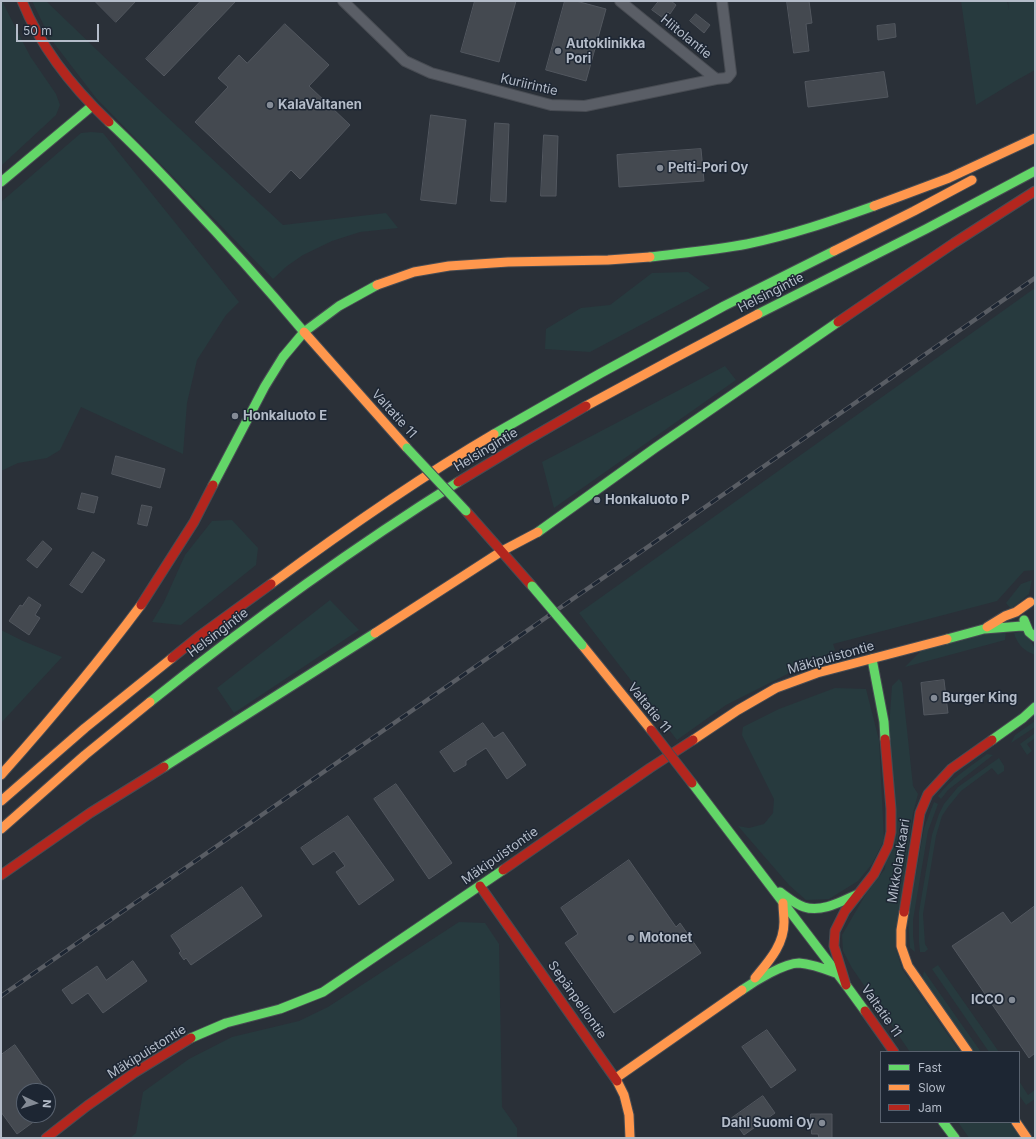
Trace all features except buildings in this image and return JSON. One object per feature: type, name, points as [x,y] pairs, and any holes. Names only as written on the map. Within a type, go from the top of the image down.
[{"type":"main road","name":"Valtatie 11","points":[[22,1],[26,13],[43,45],[64,74],[92,106],[137,149],[215,231],[406,448],[502,551],[582,645],[651,730],[783,903]]},
{"type":"main road","points":[[1,182],[92,106]]},
{"type":"main road","points":[[1,775],[78,686],[142,604],[194,522],[283,357],[304,332],[339,306],[377,285],[414,272],[449,266],[493,262],[608,260],[677,255],[747,244],[790,234],[822,225],[935,184],[1035,138]]},
{"type":"main road","points":[[1015,158],[1035,147]]},
{"type":"main road","name":"Helsingintie","points":[[1,829],[135,713],[206,657],[320,574],[418,507],[497,458],[610,392],[734,326],[919,233],[1035,171]]},
{"type":"main road","name":"Helsingintie","points":[[1,801],[85,728],[198,637],[306,558],[399,494],[481,442],[601,373],[724,306],[907,215],[981,175]]},
{"type":"main road","points":[[1,875],[90,814],[502,551],[537,533],[649,452],[756,378],[941,252],[1035,191]]},
{"type":"main road","points":[[1032,600],[1024,611],[1024,619],[1026,627],[1034,639]]},
{"type":"main road","name":"Mäkipuistontie","points":[[984,629],[1005,616],[1016,612],[1032,600]]},
{"type":"main road","name":"Mäkipuistontie","points":[[46,1138],[87,1106],[134,1073],[187,1040],[226,1024],[286,1007],[323,992],[480,886],[650,768],[738,710],[776,688],[817,673],[984,629],[1026,627]]},
{"type":"main road","points":[[846,985],[834,946],[836,931],[845,911],[874,874],[882,861],[888,846],[891,832],[891,809],[884,722],[872,659]]},
{"type":"main road","name":"Mikkolankaari","points":[[967,1051],[908,966],[901,946],[901,930],[920,813],[928,794],[951,769],[1023,718],[1035,707]]},
{"type":"main road","name":"Sepänpellontie","points":[[480,886],[616,1078],[624,1095],[629,1115],[630,1138]]},
{"type":"main road","points":[[770,886],[804,907],[813,908],[822,908],[858,894]]},
{"type":"main road","points":[[752,983],[775,952],[781,941],[784,926],[783,903]]},
{"type":"main road","points":[[783,903],[838,974]]},
{"type":"main road","points":[[616,1078],[752,983],[780,968],[797,963],[814,965],[838,974]]},
{"type":"main road","name":"Valtatie 11","points":[[838,974],[893,1051]]},
{"type":"main road","points":[[944,1123],[955,1138]]},
{"type":"main road","points":[[1017,1123],[1028,1138]]},
{"type":"street","name":"Kuriirintie","points":[[343,1],[405,61],[431,73],[551,105],[585,106],[727,78],[731,73],[722,1]]},
{"type":"street","name":"Hiitolantie","points":[[620,1],[716,79]]},
{"type":"green space","points":[[1,1],[30,56],[56,94],[60,105],[56,115],[1,166]]},
{"type":"green space","points":[[32,1],[46,1],[150,101],[283,225],[386,213],[398,228],[360,232],[332,241],[303,255],[287,266],[273,279],[96,98],[50,38]]},
{"type":"green space","points":[[961,1],[1007,1],[1009,10],[1008,1],[1035,1],[1035,70],[976,105]]},
{"type":"green space","points":[[81,133],[103,133],[239,302],[226,315],[197,360],[187,403],[183,454],[81,407],[60,450],[47,458],[18,463],[1,471],[1,202]]},
{"type":"green space","points":[[688,272],[710,288],[590,352],[545,349],[546,329],[581,308],[610,305],[652,273]]},
{"type":"green space","points":[[1035,288],[1035,570],[1024,571],[997,601],[833,644],[835,650],[726,705],[677,740],[579,613]]},
{"type":"green space","points":[[725,366],[736,380],[554,508],[542,462]]},
{"type":"green space","points":[[232,520],[258,548],[256,565],[181,625],[152,622],[164,602],[185,555],[212,521]]},
{"type":"green space","points":[[1032,580],[1029,594],[1011,609],[1006,603],[1021,584]]},
{"type":"green space","points":[[330,600],[359,630],[234,713],[217,688]]},
{"type":"green space","points":[[1,630],[62,657],[1,723]]},
{"type":"green space","points":[[1006,631],[1005,640],[905,667],[922,650],[993,632]]},
{"type":"green space","points":[[1023,631],[1033,645],[1035,655],[1024,649],[1017,641],[1014,633]]},
{"type":"green space","points":[[899,679],[902,683],[913,786],[918,794],[913,813],[895,946],[902,969],[959,1051],[909,1051],[852,968],[843,951],[842,935],[867,892],[885,869],[892,686]]},
{"type":"green space","points":[[835,688],[866,689],[879,740],[884,840],[872,864],[858,881],[829,899],[806,900],[789,885],[738,826],[749,828],[764,824],[773,813],[774,799],[742,735],[743,727],[779,709]]},
{"type":"green space","points":[[1035,721],[1035,727],[1011,743],[1015,735]]},
{"type":"green space","points":[[1035,733],[1035,738],[1027,744],[1032,751],[1027,755],[1020,744]]},
{"type":"green space","points":[[987,754],[993,755],[948,790],[941,799],[938,796],[955,778]]},
{"type":"green space","points":[[999,758],[1004,766],[1004,771],[998,775],[992,768],[961,791],[942,816],[936,836],[923,914],[925,944],[928,949],[925,952],[920,952],[919,912],[932,835],[939,814],[944,804],[958,787]]},
{"type":"green space","points":[[934,802],[938,804],[928,831],[913,920],[915,952],[910,948],[908,919],[924,828]]},
{"type":"green space","points":[[459,922],[485,923],[499,944],[502,1107],[517,1128],[517,1138],[130,1138],[136,1133],[143,1092],[189,1059],[232,1037],[299,1021],[328,1007]]},
{"type":"green space","points":[[938,965],[998,1051],[988,1051],[932,969]]},
{"type":"green space","points":[[924,971],[980,1051],[972,1051],[922,980]]},
{"type":"green space","points":[[1020,1083],[1028,1095],[1035,1090],[1035,1099],[1026,1105],[1020,1096]]},
{"type":"green space","points":[[959,1123],[1010,1123],[1021,1138],[969,1138]]},
{"type":"railway","points":[[1,996],[1035,278]]},
{"type":"traffic: fast","points":[[1,182],[92,106]]},
{"type":"traffic: fast","points":[[109,122],[148,160],[216,232],[304,332]]},
{"type":"traffic: fast","points":[[758,314],[926,229],[1035,171]]},
{"type":"traffic: fast","points":[[650,257],[747,244],[811,227],[874,206]]},
{"type":"traffic: fast","points":[[494,434],[601,373],[724,306],[834,251]]},
{"type":"traffic: fast","points":[[213,485],[265,386],[283,357],[304,332],[339,306],[377,285]]},
{"type":"traffic: fast","points":[[538,532],[655,448],[838,322]]},
{"type":"traffic: fast","points":[[407,448],[466,511]]},
{"type":"traffic: fast","points":[[150,702],[263,615],[340,560],[418,507],[458,482]]},
{"type":"traffic: fast","points":[[532,586],[582,645]]},
{"type":"traffic: fast","points":[[1024,620],[1029,632],[1035,637]]},
{"type":"traffic: fast","points":[[947,639],[984,629],[1026,627]]},
{"type":"traffic: fast","points":[[164,767],[375,633]]},
{"type":"traffic: fast","points":[[872,659],[884,722],[885,739]]},
{"type":"traffic: fast","points":[[992,740],[1023,718],[1035,707]]},
{"type":"traffic: fast","points":[[692,783],[865,1011]]},
{"type":"traffic: fast","points":[[191,1038],[226,1023],[280,1009],[323,992],[503,870]]},
{"type":"traffic: fast","points":[[780,892],[797,904],[811,908],[825,907],[839,903],[858,894]]},
{"type":"traffic: fast","points":[[742,990],[770,973],[793,964],[809,964],[838,974]]},
{"type":"traffic: fast","points":[[944,1123],[955,1138]]},
{"type":"traffic: slow","points":[[874,206],[949,178],[1035,138]]},
{"type":"traffic: slow","points":[[834,251],[972,180]]},
{"type":"traffic: slow","points":[[377,285],[414,272],[449,266],[508,262],[608,260],[650,257]]},
{"type":"traffic: slow","points":[[586,406],[758,314]]},
{"type":"traffic: slow","points":[[304,332],[407,448]]},
{"type":"traffic: slow","points":[[271,584],[381,506],[465,451],[494,434]]},
{"type":"traffic: slow","points":[[375,633],[502,551],[538,532]]},
{"type":"traffic: slow","points":[[987,627],[1005,616],[1016,612],[1030,602]]},
{"type":"traffic: slow","points":[[1,775],[73,692],[141,605]]},
{"type":"traffic: slow","points":[[693,740],[738,710],[776,688],[817,673],[947,639]]},
{"type":"traffic: slow","points":[[582,645],[651,730]]},
{"type":"traffic: slow","points":[[1,801],[85,728],[172,658]]},
{"type":"traffic: slow","points":[[1,829],[85,755],[150,702]]},
{"type":"traffic: slow","points":[[755,978],[779,945],[784,922],[783,903]]},
{"type":"traffic: slow","points":[[904,912],[901,930],[901,946],[908,966],[967,1051]]},
{"type":"traffic: slow","points":[[616,1078],[742,990]]},
{"type":"traffic: slow","points":[[617,1081],[624,1095],[629,1115],[630,1138]]},
{"type":"traffic: slow","points":[[1017,1123],[1027,1138]]},
{"type":"traffic: jam","points":[[22,1],[38,35],[48,51],[82,95],[109,122]]},
{"type":"traffic: jam","points":[[838,322],[954,243],[1035,191]]},
{"type":"traffic: jam","points":[[458,482],[586,406]]},
{"type":"traffic: jam","points":[[141,605],[194,522],[213,485]]},
{"type":"traffic: jam","points":[[466,511],[532,586]]},
{"type":"traffic: jam","points":[[172,658],[198,637],[271,584]]},
{"type":"traffic: jam","points":[[651,730],[692,783]]},
{"type":"traffic: jam","points":[[846,985],[834,946],[835,931],[845,911],[874,874],[888,846],[891,832],[891,809],[885,739]]},
{"type":"traffic: jam","points":[[503,870],[693,740]]},
{"type":"traffic: jam","points":[[904,912],[920,813],[928,794],[951,769],[992,740]]},
{"type":"traffic: jam","points":[[1,875],[90,813],[164,767]]},
{"type":"traffic: jam","points":[[480,886],[617,1081]]},
{"type":"traffic: jam","points":[[865,1011],[893,1051]]},
{"type":"traffic: jam","points":[[46,1138],[87,1106],[134,1073],[191,1038]]},
{"type":"place","name":"Autoklinikka Pori","points":[[558,51]]},
{"type":"place","name":"KalaValtanen","points":[[270,105]]},
{"type":"place","name":"Pelti-Pori Oy","points":[[660,168]]},
{"type":"place","name":"Honkaluoto E","points":[[235,416]]},
{"type":"place","name":"Honkaluoto P","points":[[597,500]]},
{"type":"place","name":"Burger King","points":[[934,698]]},
{"type":"place","name":"Motonet","points":[[631,938]]},
{"type":"place","name":"ICCO","points":[[1012,1000]]},
{"type":"place","name":"Dahl Suomi Oy","points":[[822,1123]]}]
